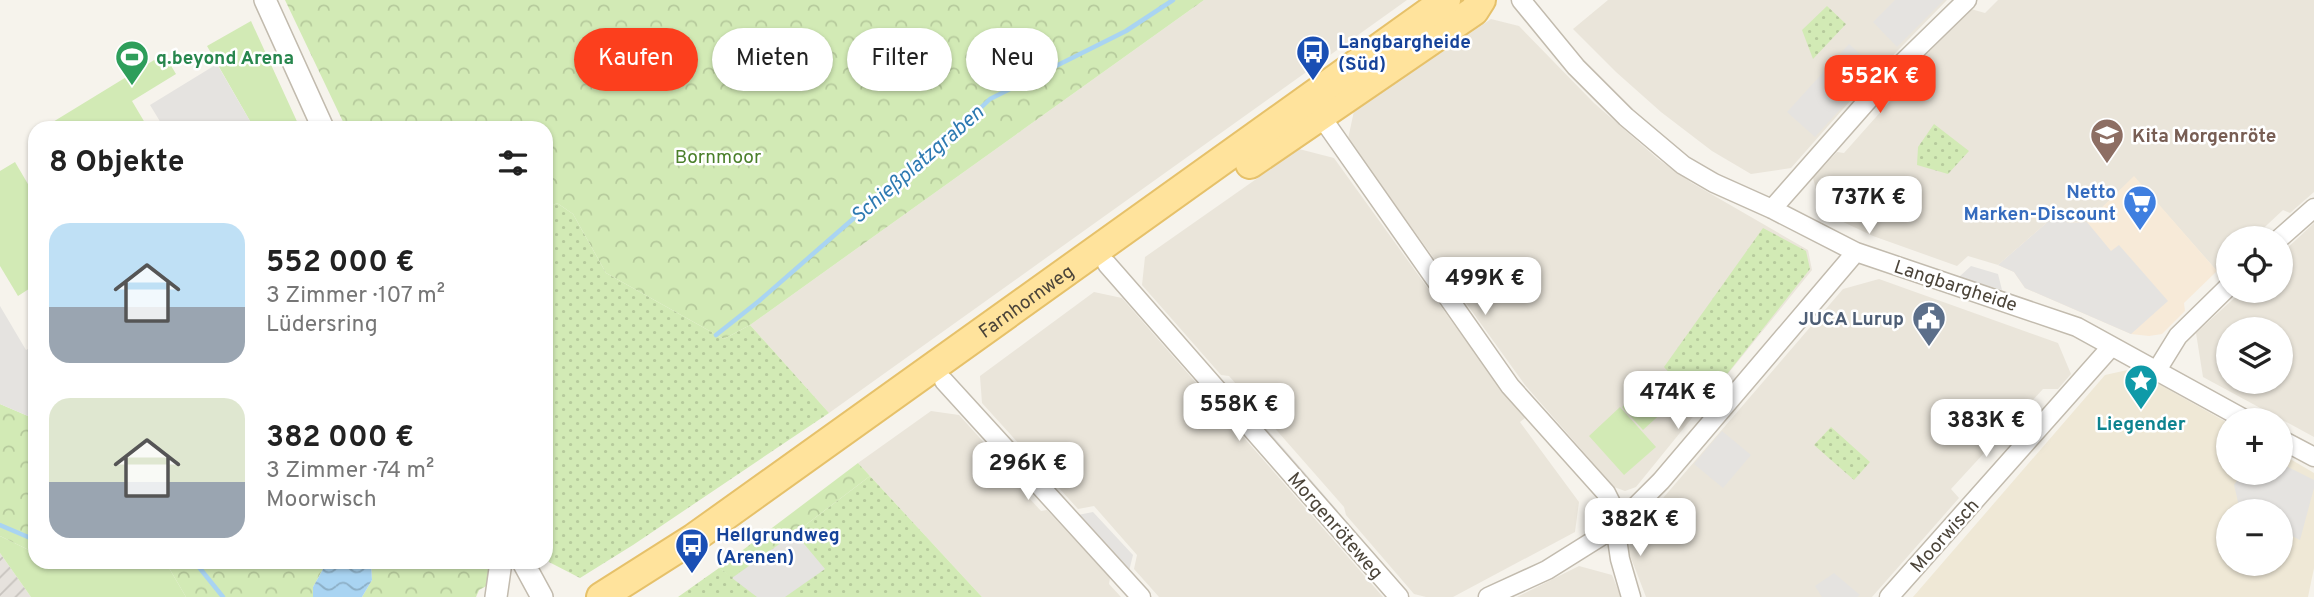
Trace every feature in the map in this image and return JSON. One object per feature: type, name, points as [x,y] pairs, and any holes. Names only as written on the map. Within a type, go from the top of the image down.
[{"type":"main road","name":"Farnhornweg","points":[[601,597],[641,574],[705,530],[1446,0]]},
{"type":"main road","name":"Farnhornweg","points":[[640,597],[1107,264],[1474,11],[1481,0]]},
{"type":"street","points":[[265,0],[320,121]]},
{"type":"street","name":"Langbargheide","points":[[1521,0],[1600,93],[1652,140],[1684,165],[1714,183],[1856,252],[2077,327],[2225,408]]},
{"type":"street","points":[[1772,209],[1891,74],[1967,0]]},
{"type":"street","points":[[1320,115],[1510,386],[1606,493],[1612,505],[1620,559],[1631,597]]},
{"type":"street","points":[[2293,227],[2314,208]]},
{"type":"street","points":[[1488,597],[1546,569],[1614,528],[1661,481],[1856,252]]},
{"type":"street","name":"Morgenröteweg","points":[[1107,264],[1399,597]]},
{"type":"street","points":[[2157,370],[2178,336],[2216,299]]},
{"type":"street","name":"Moorwisch","points":[[1889,597],[2111,347]]},
{"type":"street","points":[[944,381],[1142,597]]},
{"type":"street","points":[[2293,446],[2314,457]]},
{"type":"street","points":[[496,597],[500,569]]},
{"type":"street","points":[[527,569],[542,597]]},
{"type":"shaded area","points":[[1204,0],[1407,0],[829,413],[750,325]]},
{"type":"shaded area","points":[[1608,0],[1947,0],[1866,83],[1791,168],[1751,174],[1712,151],[1661,112],[1573,29]]},
{"type":"shaded area","points":[[1895,0],[1944,0],[1897,47],[1873,22]]},
{"type":"shaded area","points":[[1998,0],[2314,0],[2314,192],[2290,213],[2283,210],[2266,226],[2216,226],[2216,270],[2134,177],[2087,222],[2068,223],[2059,212],[1998,265],[1968,256],[1957,266],[1873,236],[1822,212],[1813,178],[1837,152],[1844,153],[1908,81],[1904,77],[1971,9],[1985,13]]},
{"type":"shaded area","points":[[1491,19],[1519,26],[1594,103],[1658,159],[1692,183],[1808,250],[1812,270],[1636,487],[1625,491],[1614,487],[1525,385],[1348,139],[1354,111]]},
{"type":"shaded area","points":[[1849,44],[1877,69],[1815,137],[1787,112]]},
{"type":"shaded area","points":[[217,64],[250,121],[160,121],[150,105]]},
{"type":"shaded area","points":[[1299,149],[1334,158],[1525,418],[1520,422],[1579,502],[1575,532],[1453,597],[1414,594],[1346,515],[1344,507],[1229,376],[1221,375],[1142,285],[1145,257]]},
{"type":"shaded area","points":[[2134,176],[2216,272],[2184,303],[2185,311],[2162,334],[2149,336],[2131,334],[2025,288],[2014,272],[1998,265],[2059,212],[2068,223],[2087,222]]},
{"type":"shaded area","points":[[2059,212],[2068,223],[2087,222],[2111,251],[2119,245],[2168,301],[2131,334],[2025,288],[2014,272],[1998,265]]},
{"type":"shaded area","points":[[2314,223],[2314,437],[2293,426],[2293,408],[2260,408],[2234,394],[2293,394],[2293,317],[2216,317],[2216,384],[2203,377],[2196,333],[2229,303],[2293,303],[2293,243]]},
{"type":"shaded area","points":[[1971,266],[1998,274],[2002,290],[1959,277]]},
{"type":"shaded area","points":[[1879,279],[2058,343],[2071,374],[2058,389],[2043,389],[1951,489],[1959,498],[1872,597],[1646,597],[1628,550],[1636,524],[1651,512],[1843,289]]},
{"type":"shaded area","points":[[1094,292],[1122,298],[1383,597],[1159,597],[1134,569],[1137,555],[1094,506],[1078,509],[982,403],[980,376]]},
{"type":"shaded area","points":[[0,306],[26,350],[28,349],[28,416],[0,404]]},
{"type":"shaded area","points":[[2132,369],[2216,416],[2216,485],[2293,485],[2293,461],[2314,473],[2314,568],[2308,597],[1913,597],[2105,375]]},
{"type":"shaded area","points":[[1219,382],[1227,383],[1338,511],[1339,519]]},
{"type":"shaded area","points":[[931,411],[959,415],[998,458],[997,463],[1041,511],[1047,510],[1110,578],[1109,584],[1121,597],[982,597],[858,463]]},
{"type":"shaded area","points":[[1722,431],[1751,455],[1723,488],[1694,464]]},
{"type":"shaded area","points":[[2293,470],[2314,480],[2300,540],[2293,536],[2293,499],[2237,499],[2234,485],[2293,485]]},
{"type":"shaded area","points":[[1093,512],[1133,555],[1129,571],[1078,515]]},
{"type":"shaded area","points":[[795,533],[825,569],[785,597],[757,597],[732,578]]},
{"type":"shaded area","points":[[0,553],[31,597],[0,597]]},
{"type":"shaded area","points":[[1579,566],[1612,575],[1621,597],[1517,597]]},
{"type":"shaded area","points":[[1834,573],[1860,595],[1822,597],[1815,586]]},
{"type":"green space","name":"Bornmoor","points":[[285,0],[1204,0],[750,325],[724,339],[606,273],[573,214],[557,203],[553,205],[553,121],[343,121]]},
{"type":"green space","points":[[1827,6],[1846,24],[1813,59],[1802,30]]},
{"type":"green space","points":[[251,21],[297,121],[250,121],[207,46]]},
{"type":"green space","name":"q.beyond Arena","points":[[164,54],[176,74],[132,101],[144,121],[54,121]]},
{"type":"green space","points":[[1934,124],[1969,151],[1948,174],[1917,165],[1918,147]]},
{"type":"green space","points":[[15,162],[28,184],[28,290],[18,296],[0,266],[0,171]]},
{"type":"green space","points":[[557,203],[573,214],[606,273],[724,339],[750,325],[829,413],[580,578],[553,564],[553,205]]},
{"type":"green space","points":[[1763,228],[1806,251],[1810,269],[1701,407],[1664,367]]},
{"type":"green space","points":[[1658,374],[1679,397],[1643,430],[1622,407]]},
{"type":"green space","points":[[0,404],[28,416],[28,550],[0,536]]},
{"type":"green space","points":[[1620,407],[1656,447],[1624,475],[1589,436]]},
{"type":"green space","points":[[1831,427],[1870,462],[1854,480],[1814,445]]},
{"type":"green space","points":[[858,463],[870,476],[795,533],[732,578],[719,568]]},
{"type":"green space","points":[[870,476],[982,597],[678,597],[719,568],[732,577]]},
{"type":"green space","points":[[0,536],[28,550],[28,569],[170,569],[186,597],[31,597],[0,553]]},
{"type":"green space","points":[[170,569],[323,569],[313,587],[313,597],[186,597]]},
{"type":"green space","points":[[371,569],[491,569],[490,584],[479,590],[476,597],[362,597],[372,580]]},
{"type":"water","points":[[323,569],[371,569],[372,580],[362,597],[313,597],[313,587]]},
{"type":"waterway","name":"Schießplatzgraben","points":[[716,335],[941,146],[990,99],[1126,31],[1173,0]]},
{"type":"waterway","points":[[0,525],[28,537]]},
{"type":"waterway","points":[[200,569],[223,597]]},
{"type":"place","name":"Langbargheide (Süd)","points":[[1313,82]]},
{"type":"place","name":"q.beyond Arena","points":[[132,87]]},
{"type":"place","name":"Kita Morgenröte","points":[[2107,165]]},
{"type":"place","name":"Netto Marken-Discount","points":[[2140,232]]},
{"type":"place","name":"JUCA Lurup","points":[[1929,348]]},
{"type":"place","name":"Liegender","points":[[2141,411]]},
{"type":"place","name":"Hellgrundweg (Arenen)","points":[[692,575]]}]
